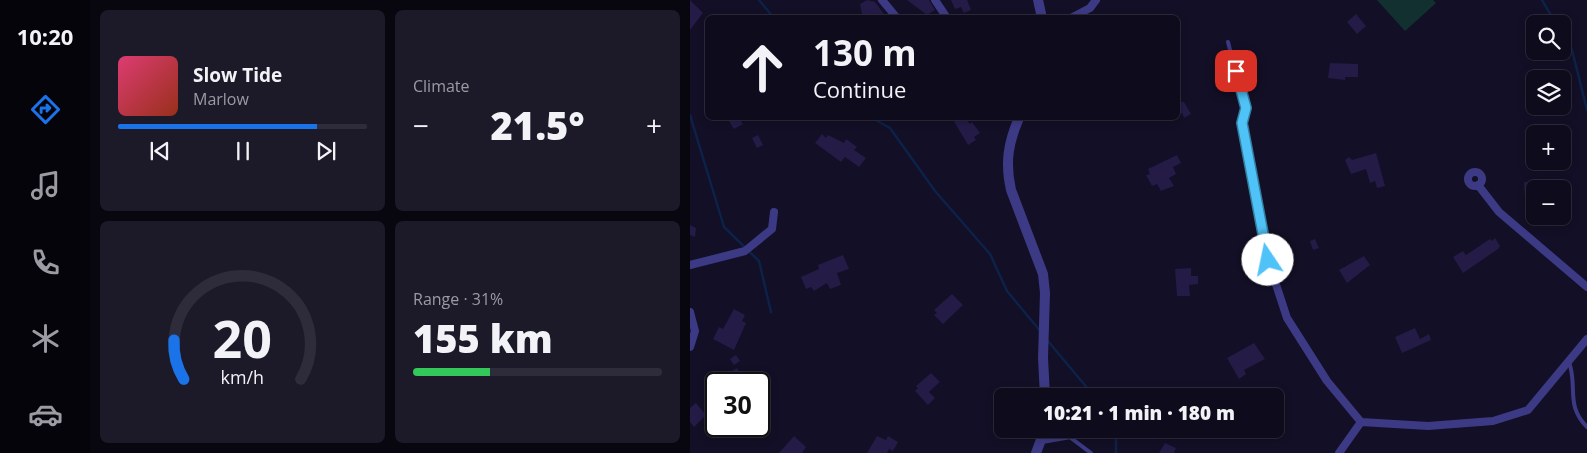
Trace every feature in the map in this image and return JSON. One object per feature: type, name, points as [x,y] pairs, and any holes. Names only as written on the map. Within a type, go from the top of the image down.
[{"type":"street","points":[[882,0],[894,15]]},
{"type":"street","points":[[935,0],[945,15]]},
{"type":"street","points":[[1038,0],[1041,15]]},
{"type":"street","points":[[1077,15],[1090,8],[1096,0]]},
{"type":"street","points":[[1018,120],[1010,136],[1006,157],[1010,190],[1043,274],[1045,293],[1043,358],[1045,388]]},
{"type":"street","points":[[1242,123],[1268,260],[1287,318],[1327,381],[1362,422],[1428,426],[1493,421],[1528,410],[1587,338]]},
{"type":"street","points":[[1478,185],[1499,212],[1587,287]]},
{"type":"street","points":[[690,266],[745,251],[772,229],[774,212]]},
{"type":"street","points":[[690,312],[695,331],[690,347]]},
{"type":"street","points":[[1339,453],[1362,422]]},
{"type":"street","points":[[1036,453],[1043,438]]},
{"type":"lane","points":[[1228,42],[1246,108],[1242,123]]},
{"type":"lane","points":[[1568,360],[1572,371],[1572,401],[1577,415],[1587,427]]},
{"type":"lane","points":[[1042,442],[1065,438]]},
{"type":"lane","points":[[1072,438],[1091,453]]},
{"type":"green space","points":[[1377,0],[1433,0],[1436,3],[1405,31]]},
{"type":"building","points":[[690,0],[703,13],[690,30]]},
{"type":"building","points":[[867,0],[875,2],[885,15],[863,15],[860,4]]},
{"type":"building","points":[[907,0],[929,0],[935,10],[927,15]]},
{"type":"building","points":[[951,0],[967,0],[971,10],[964,13],[961,7],[955,9]]},
{"type":"building","points":[[1356,14],[1366,26],[1357,34],[1347,22]]},
{"type":"building","points":[[1330,63],[1358,64],[1358,77],[1345,77],[1345,80],[1328,78]]},
{"type":"building","points":[[1180,102],[1184,102],[1191,114],[1184,118],[1182,113],[1180,114]]},
{"type":"building","points":[[728,120],[740,120],[743,124],[734,129]]},
{"type":"building","points":[[953,120],[967,120],[970,124],[972,122],[980,133],[974,137],[976,140],[968,145]]},
{"type":"building","points":[[822,134],[826,138],[828,135],[844,143],[846,139],[857,147],[854,150],[866,158],[859,167],[845,157],[841,162],[815,143]]},
{"type":"building","points":[[758,135],[763,145],[757,148],[752,138]]},
{"type":"building","points":[[1376,153],[1385,186],[1377,188],[1375,181],[1370,183],[1366,169],[1351,174],[1345,160],[1349,157],[1352,160]]},
{"type":"building","points":[[1177,155],[1181,163],[1173,167],[1176,174],[1169,178],[1174,186],[1161,191],[1157,184],[1152,186],[1146,175],[1150,174],[1148,169]]},
{"type":"building","points":[[1524,182],[1526,182],[1526,200],[1525,199]]},
{"type":"building","points":[[690,225],[696,228],[695,237],[690,235]]},
{"type":"building","points":[[1495,238],[1500,246],[1498,249],[1463,273],[1453,257],[1463,251],[1466,255],[1490,239],[1492,241]]},
{"type":"building","points":[[1315,239],[1319,248],[1313,250],[1310,241]]},
{"type":"building","points":[[843,255],[849,269],[837,273],[841,285],[830,289],[827,283],[814,291],[811,287],[806,289],[801,277],[819,269],[818,265]]},
{"type":"building","points":[[1364,256],[1370,265],[1347,283],[1339,270]]},
{"type":"building","points":[[1191,268],[1191,276],[1198,276],[1198,284],[1189,285],[1190,296],[1177,296],[1175,269]]},
{"type":"building","points":[[952,294],[963,305],[943,324],[934,315],[937,313],[934,310]]},
{"type":"building","points":[[734,309],[745,315],[742,321],[746,323],[734,350],[713,339],[719,327],[723,329]]},
{"type":"building","points":[[1415,328],[1420,339],[1429,334],[1431,340],[1402,353],[1395,337]]},
{"type":"building","points":[[1254,343],[1265,359],[1244,370],[1246,374],[1239,379],[1227,358]]},
{"type":"building","points":[[736,355],[740,361],[734,365],[730,359]]},
{"type":"building","points":[[737,368],[739,372],[730,372]]},
{"type":"building","points":[[931,373],[940,382],[929,392],[935,398],[928,405],[915,391],[918,388],[916,386]]},
{"type":"building","points":[[696,403],[705,414],[694,427],[690,422],[690,408]]},
{"type":"building","points":[[794,436],[806,447],[802,453],[779,453]]},
{"type":"building","points":[[877,436],[886,440],[888,436],[898,442],[893,451],[889,449],[887,453],[867,453]]},
{"type":"building","points":[[1165,443],[1176,448],[1174,453],[1159,453]]},
{"type":"waterway","points":[[759,0],[772,15]]},
{"type":"waterway","points":[[1542,0],[1551,15]]},
{"type":"waterway","points":[[1571,48],[1587,110]]},
{"type":"waterway","points":[[690,115],[724,227],[759,261],[771,312]]},
{"type":"waterway","points":[[876,120],[890,128],[935,191],[990,254],[1007,291],[1041,332]]},
{"type":"waterway","points":[[1047,340],[1087,388]]},
{"type":"waterway","points":[[1116,438],[1116,453]]},
{"type":"route","points":[[1236,71],[1246,108],[1242,123],[1268,260]]}]
